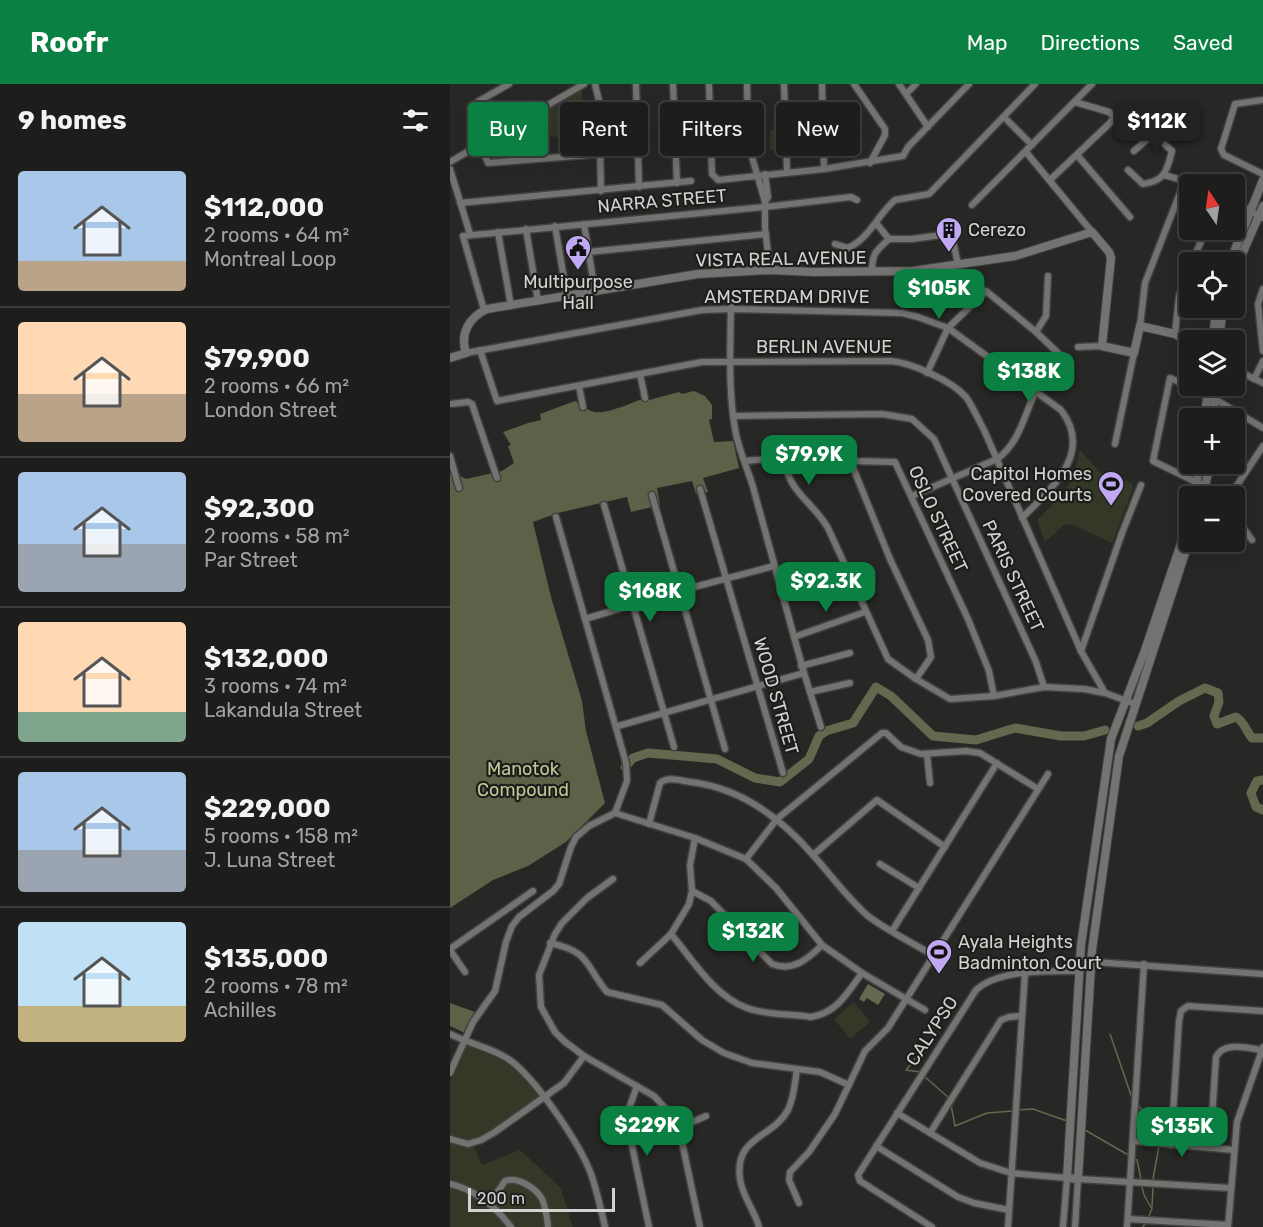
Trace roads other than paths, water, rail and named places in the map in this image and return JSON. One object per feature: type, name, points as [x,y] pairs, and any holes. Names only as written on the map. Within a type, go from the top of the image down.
[{"type":"street","points":[[478,102],[509,84]]},
{"type":"street","points":[[548,105],[584,84]]},
{"type":"street","points":[[595,84],[599,102]]},
{"type":"street","points":[[636,84],[639,187]]},
{"type":"street","points":[[673,84],[676,183]]},
{"type":"street","points":[[709,84],[712,174],[718,180],[824,169],[903,156],[908,147],[969,84]]},
{"type":"street","points":[[747,84],[748,143],[765,205],[770,270]]},
{"type":"street","points":[[784,84],[787,172]]},
{"type":"street","points":[[822,84],[824,169]]},
{"type":"street","points":[[854,84],[885,129],[885,135],[870,163]]},
{"type":"street","points":[[899,84],[928,127]]},
{"type":"street","points":[[906,94],[916,84]]},
{"type":"street","points":[[836,244],[843,248],[851,247],[876,224],[895,200],[930,194],[1035,84]]},
{"type":"street","points":[[972,205],[1092,84]]},
{"type":"street","points":[[1263,100],[1235,104],[1221,149],[1224,155],[1263,174]]},
{"type":"street","points":[[1050,180],[1114,117],[1110,112],[1075,102]]},
{"type":"street","points":[[1004,117],[1032,146]]},
{"type":"street","points":[[1128,170],[1143,184],[1160,180],[1172,152],[1155,134],[1134,151]]},
{"type":"street","points":[[450,162],[468,151]]},
{"type":"street","points":[[1026,152],[1109,252],[1111,258],[1102,346]]},
{"type":"street","points":[[1077,155],[1130,217]]},
{"type":"street","points":[[484,156],[491,164],[578,156]]},
{"type":"street","points":[[600,156],[601,191]]},
{"type":"street","points":[[450,169],[470,234],[463,238],[484,310],[469,323],[465,332],[463,344],[466,353],[450,357]]},
{"type":"street","points":[[765,174],[768,197],[765,205]]},
{"type":"street","points":[[1164,175],[1179,179]]},
{"type":"street","points":[[1234,252],[1263,180]]},
{"type":"street","points":[[460,203],[691,181]]},
{"type":"street","points":[[1115,444],[1140,326],[1145,283],[1179,195]]},
{"type":"street","name":"NARRA STREET","points":[[470,234],[850,197],[857,200]]},
{"type":"street","points":[[1244,252],[1261,217],[1263,206]]},
{"type":"street","points":[[1245,208],[1261,217]]},
{"type":"street","points":[[584,224],[595,291]]},
{"type":"street","points":[[876,224],[889,239]]},
{"type":"street","points":[[555,226],[567,296]]},
{"type":"street","points":[[526,229],[538,301]]},
{"type":"street","points":[[498,232],[511,306]]},
{"type":"street","name":"VISTA REAL AVENUE","points":[[484,310],[698,274],[770,270],[912,271],[1015,256],[1092,232]]},
{"type":"street","points":[[588,252],[766,234]]},
{"type":"street","points":[[872,272],[874,253],[889,239],[912,239],[951,234],[958,264]]},
{"type":"street","points":[[1036,332],[1046,316],[1048,276]]},
{"type":"street","points":[[1263,289],[1258,304],[1263,351]]},
{"type":"street","points":[[912,496],[997,459],[1012,445],[1039,384],[1059,356],[1036,332],[988,292],[985,292],[948,328],[927,373]]},
{"type":"street","points":[[731,294],[730,361],[734,416],[740,452],[745,461],[801,666],[821,726]]},
{"type":"street","points":[[1174,334],[1179,296]]},
{"type":"street","name":"AMSTERDAM DRIVE","points":[[466,353],[702,310],[902,313],[918,317],[948,328],[1061,410],[1068,420],[1072,428],[1073,445],[1066,469],[1058,483],[1023,518]]},
{"type":"street","points":[[1140,326],[1179,337]]},
{"type":"street","points":[[1078,346],[1102,346],[1134,353]]},
{"type":"street","name":"BERLIN AVENUE","points":[[480,350],[497,401],[702,362],[891,360],[913,366],[949,383],[965,396],[984,430],[1081,651],[1105,693]]},
{"type":"street","points":[[1254,380],[1263,361]]},
{"type":"street","points":[[640,374],[645,398]]},
{"type":"street","points":[[1245,375],[1263,383]]},
{"type":"street","points":[[1204,486],[1152,460],[1169,379],[1172,378],[1211,397],[1263,428]]},
{"type":"street","points":[[579,386],[583,407]]},
{"type":"street","points":[[1207,408],[1211,397]]},
{"type":"street","points":[[1211,397],[1212,408]]},
{"type":"street","points":[[450,404],[468,402],[472,404],[497,478]]},
{"type":"street","name":"PARIS STREET","points":[[734,416],[882,414],[912,419],[934,439],[1036,662],[1044,687]]},
{"type":"street","points":[[1237,486],[1263,446]]},
{"type":"street","points":[[450,456],[459,488]]},
{"type":"street","points":[[784,460],[791,484],[822,518],[828,528],[888,659],[916,679],[950,699],[994,696],[1044,687],[1105,693],[1135,706]]},
{"type":"street","points":[[850,460],[890,559],[928,640],[931,657],[916,679]]},
{"type":"street","name":"OSLO STREET","points":[[745,461],[895,462],[968,619],[989,671],[994,696]]},
{"type":"street","points":[[1196,486],[1197,474]]},
{"type":"street","points":[[1081,651],[1141,485]]},
{"type":"street","name":"WOOD STREET","points":[[700,489],[783,773]]},
{"type":"street","points":[[652,495],[725,749]]},
{"type":"street","points":[[604,505],[674,747]]},
{"type":"street","points":[[450,1073],[473,1022],[495,990],[512,926],[519,917],[559,884],[576,837],[589,826],[615,813],[627,781],[626,763],[618,726],[556,517]]},
{"type":"street","points":[[1245,530],[1252,540]]},
{"type":"street","points":[[1075,1227],[1094,926],[1119,756],[1180,552]]},
{"type":"street","points":[[1064,1227],[1079,971],[1110,739],[1184,552]]},
{"type":"street","points":[[585,619],[774,566]]},
{"type":"street","points":[[794,637],[865,612]]},
{"type":"street","points":[[801,666],[850,653]]},
{"type":"street","points":[[618,726],[804,673]]},
{"type":"street","points":[[1089,690],[1097,680]]},
{"type":"street","points":[[810,692],[850,683]]},
{"type":"street","points":[[746,859],[777,819],[879,734],[886,733],[909,752],[927,755],[966,751],[980,753],[1038,789]]},
{"type":"street","points":[[927,755],[930,783]]},
{"type":"street","points":[[892,931],[997,764]]},
{"type":"street","points":[[799,1203],[789,1180],[790,1172],[809,1152],[835,1114],[865,1051],[888,1028],[908,998],[1048,774]]},
{"type":"street","points":[[649,824],[660,783],[668,779],[711,785],[752,803],[777,819],[869,916],[934,956]]},
{"type":"street","points":[[813,855],[877,800],[945,847]]},
{"type":"street","points":[[615,813],[695,837],[746,859],[776,888],[822,945],[862,973],[925,1010]]},
{"type":"street","points":[[640,963],[671,934],[690,904],[692,891],[690,865],[695,837]]},
{"type":"street","points":[[880,864],[919,888]]},
{"type":"street","points":[[613,879],[587,898],[562,923],[550,943],[539,975],[541,1007],[555,1032],[584,1056],[654,1096],[679,1128],[700,1227]]},
{"type":"street","points":[[465,972],[450,950],[533,891]]},
{"type":"street","points":[[692,891],[711,901],[772,964],[780,967],[799,964],[822,945]]},
{"type":"street","points":[[671,934],[714,985],[729,998],[746,1008],[811,1017],[819,1016],[840,1003],[862,973]]},
{"type":"street","points":[[550,943],[577,951],[585,958],[608,992],[662,1005],[702,1040],[724,1053],[752,1063],[820,1072],[849,1085]]},
{"type":"street","points":[[1080,962],[1144,964],[1263,974]]},
{"type":"street","points":[[1127,1227],[1144,964]]},
{"type":"street","name":"CALYPSO","points":[[932,1227],[858,1178],[858,1175],[976,990],[988,981],[1024,974],[1079,971]]},
{"type":"street","points":[[1008,1227],[1024,974]]},
{"type":"street","points":[[1171,1145],[1181,1011],[1188,1006],[1263,1011]]},
{"type":"street","points":[[930,1133],[1000,1020],[1021,1016]]},
{"type":"street","points":[[450,1034],[505,1057],[527,1075],[545,1097],[590,1172],[605,1227]]},
{"type":"street","points":[[1128,1219],[1166,1224],[1228,1226],[1230,1188],[1240,1110],[1262,1048],[1233,1047],[1219,1051],[1216,1057],[1210,1148]]},
{"type":"street","points":[[450,1139],[468,1144],[482,1140],[495,1132],[564,1083],[584,1056]]},
{"type":"street","points":[[759,1227],[740,1181],[741,1158],[751,1142],[774,1126],[788,1110],[797,1069]]},
{"type":"street","points":[[637,1086],[626,1117],[650,1227]]},
{"type":"street","points":[[897,1113],[967,1157],[1011,1173],[1230,1188]]},
{"type":"street","points":[[679,1128],[706,1116]]},
{"type":"street","points":[[1133,1141],[1234,1150]]},
{"type":"street","points":[[876,1146],[958,1197],[974,1203],[1009,1210]]},
{"type":"street","points":[[490,1203],[505,1181],[514,1179],[520,1181],[539,1194],[543,1201],[548,1227]]},
{"type":"street","points":[[450,1184],[465,1188],[490,1203],[511,1227]]},
{"type":"waterway","points":[[625,767],[633,758],[648,753],[717,759],[755,778],[780,782],[809,759],[819,736],[826,731],[853,723],[876,687],[891,696],[933,736],[976,740],[1015,728],[1061,736],[1084,736],[1105,730]]},
{"type":"waterway","points":[[1138,726],[1147,723],[1179,701],[1205,688],[1218,693],[1219,702],[1214,716],[1217,724],[1236,717],[1252,738],[1263,738]]},
{"type":"waterway","points":[[1263,780],[1257,781],[1251,793],[1256,807],[1263,810]]},
{"type":"waterway","points":[[920,1072],[906,1070],[932,1038],[935,1015]]},
{"type":"waterway","points":[[1110,1034],[1132,1098]]},
{"type":"waterway","points":[[925,1077],[949,1098]]},
{"type":"waterway","points":[[1137,1104],[1162,1133],[1160,1141]]},
{"type":"waterway","points":[[951,1105],[955,1126],[987,1113],[1013,1111]]},
{"type":"waterway","points":[[1017,1110],[1033,1109],[1067,1121]]},
{"type":"waterway","points":[[1085,1130],[1130,1156]]},
{"type":"waterway","points":[[1153,1179],[1159,1146]]},
{"type":"waterway","points":[[1134,1159],[1137,1160],[1141,1179]]},
{"type":"waterway","points":[[1142,1187],[1152,1209],[1148,1218]]},
{"type":"waterway","points":[[1152,1207],[1153,1187]]},
{"type":"waterway","points":[[1143,1227],[1146,1222]]},
{"type":"place","name":"Cerezo","points":[[949,253]]},
{"type":"place","name":"Multipurpose Hall","points":[[578,271]]},
{"type":"place","name":"Capitol Homes Covered Courts","points":[[1111,507]]},
{"type":"place","name":"Ayala Heights Badminton Court","points":[[939,975]]},
{"type":"park label","name":"Manotok Compound","points":[[523,779]]}]
